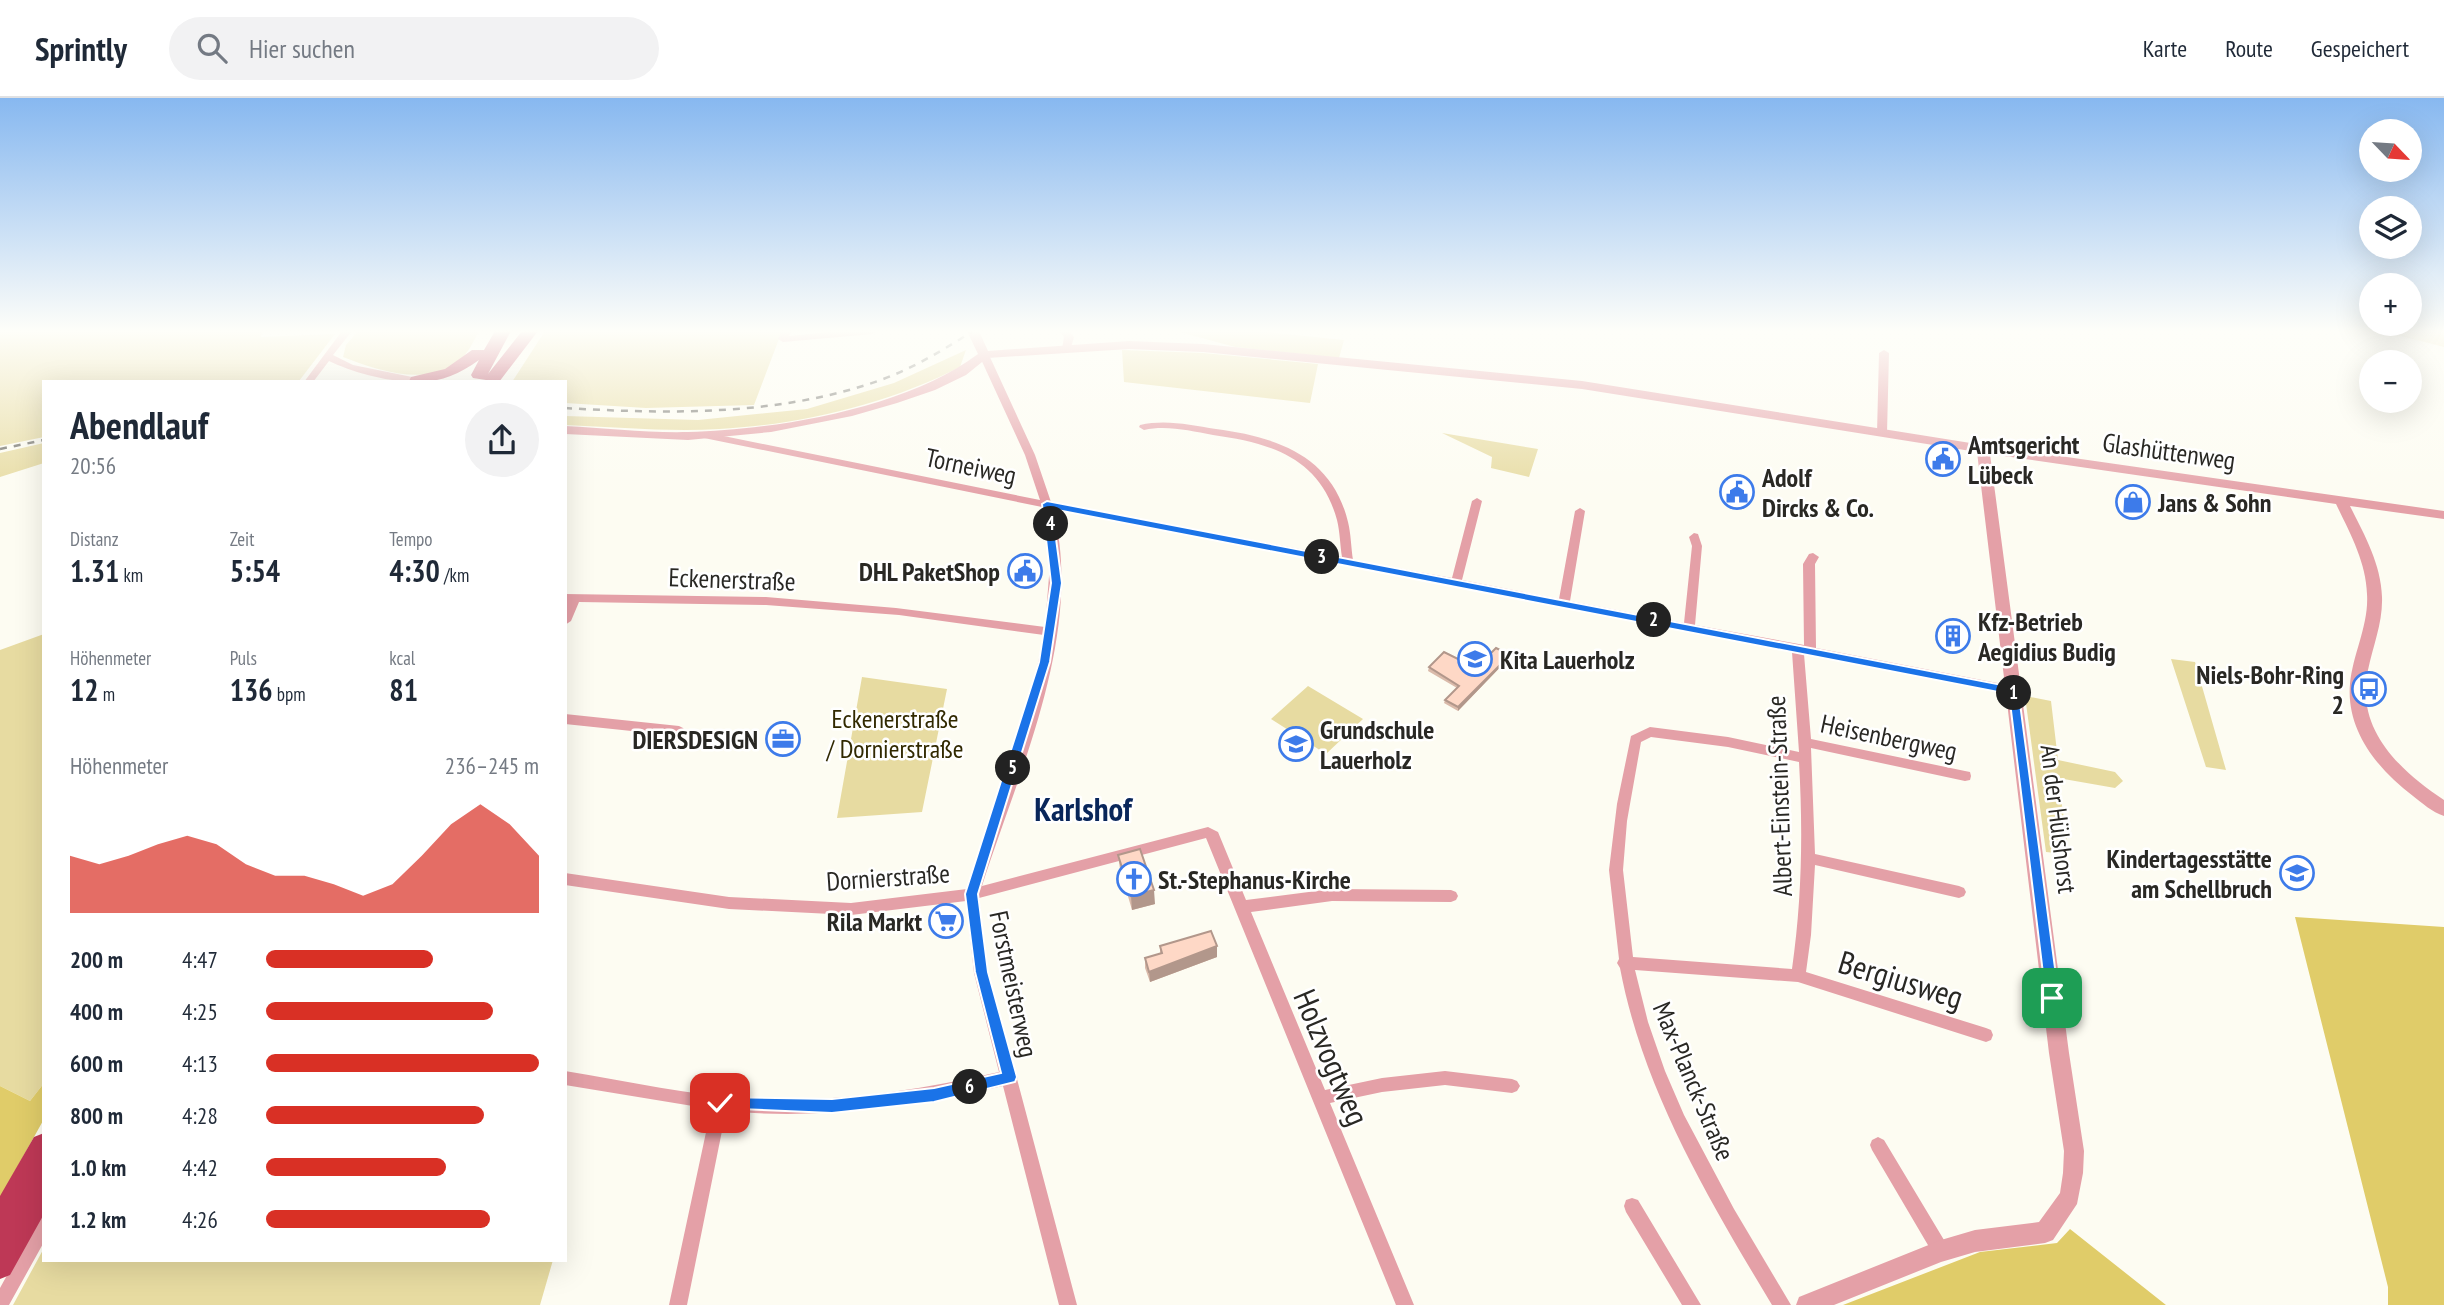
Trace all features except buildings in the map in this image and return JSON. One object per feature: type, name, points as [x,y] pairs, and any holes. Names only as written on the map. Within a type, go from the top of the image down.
[{"type":"highway","points":[[0,1223],[42,1150]]},
{"type":"highway","points":[[0,1265],[42,1190]]},
{"type":"street","name":"Glashüttenweg","points":[[567,430],[704,435],[795,424],[883,403],[922,387]]},
{"type":"street","name":"Forstmeisterweg","points":[[998,387],[1047,504],[1056,573],[1049,632],[1034,702],[972,894],[981,972],[1068,1305]]},
{"type":"street","name":"Glashüttenweg","points":[[1597,387],[1983,449],[2444,515]]},
{"type":"street","points":[[1882,433],[1883,387]]},
{"type":"street","points":[[1144,427],[1159,424],[1260,440],[1297,453],[1324,478],[1337,500],[1346,528],[1348,562]]},
{"type":"street","name":"Torneiweg","points":[[704,435],[2014,691]]},
{"type":"street","name":"An der Hülshorst","points":[[1941,1251],[1975,1241],[2045,1232],[2070,1198],[2074,1151],[2059,1053],[1983,449]]},
{"type":"street","points":[[1456,583],[1477,500]]},
{"type":"street","points":[[2341,501],[2366,555],[2375,597],[2357,685],[2365,727],[2387,765],[2414,790],[2444,808]]},
{"type":"street","points":[[1564,603],[1580,511]]},
{"type":"street","points":[[1689,626],[1697,546],[1694,537]]},
{"type":"street","name":"Albert-Einstein-Straße","points":[[1798,976],[1805,939],[1811,859],[1804,742],[1804,650],[1809,564],[1813,556]]},
{"type":"street","name":"Eckenerstraße","points":[[570,598],[766,601],[900,613],[1049,632]]},
{"type":"street","points":[[567,719],[679,731]]},
{"type":"street","name":"Max-Planck-Straße","points":[[1782,1305],[1690,1147],[1647,1042],[1624,962],[1616,872],[1635,739],[1650,732],[1728,742],[1805,758]]},
{"type":"street","name":"Heisenbergweg","points":[[1804,742],[1965,776]]},
{"type":"street","name":"Dornierstraße","points":[[567,879],[729,902],[851,909],[920,903],[972,894],[1208,832]]},
{"type":"street","name":"Holzvogtweg","points":[[1208,832],[1213,836],[1405,1305]]},
{"type":"street","points":[[1811,859],[1959,892]]},
{"type":"street","points":[[1241,907],[1332,895],[1451,897]]},
{"type":"street","points":[[1624,962],[1798,976]]},
{"type":"street","name":"Bergiusweg","points":[[1798,976],[1986,1035]]},
{"type":"street","points":[[567,1078],[720,1103],[832,1106],[934,1095],[1010,1077]]},
{"type":"street","points":[[1320,1098],[1382,1085],[1445,1078],[1512,1086]]},
{"type":"street","points":[[678,1305],[720,1103]]},
{"type":"street","points":[[1807,1305],[1941,1251],[1878,1145]]},
{"type":"street","points":[[1632,1206],[1692,1305]]},
{"type":"street","points":[[0,1305],[42,1229]]},
{"type":"green space","points":[[0,387],[42,387],[42,437],[0,446]]},
{"type":"green space","points":[[567,387],[761,387],[754,405],[646,408],[567,403]]},
{"type":"green space","points":[[880,387],[914,387],[843,410],[750,427],[661,430],[567,425],[567,416],[698,420],[807,409]]},
{"type":"green space","points":[[1171,387],[1313,387],[1310,403]]},
{"type":"green space","points":[[1442,433],[1538,449],[1529,477],[1491,468],[1492,457]]},
{"type":"green space","points":[[42,443],[42,464],[0,477],[0,453]]},
{"type":"green space","points":[[42,635],[42,1086],[30,1101],[0,1086],[0,650]]},
{"type":"green space","points":[[2171,659],[2195,662],[2226,770],[2206,767]]},
{"type":"green space","name":"Eckenerstraße / Dornierstraße","points":[[862,677],[947,689],[922,812],[837,818]]},
{"type":"green space","points":[[1308,686],[1363,719],[1326,754],[1271,719]]},
{"type":"green space","points":[[2025,696],[2051,701],[2058,760],[2115,772],[2123,781],[2115,788],[2058,778],[2068,846],[2065,854],[2046,852]]},
{"type":"green space","points":[[42,1252],[42,1262],[552,1262],[540,1305],[13,1305]]},
{"type":"shaded area","points":[[2295,917],[2444,927],[2444,1305],[2388,1305],[2388,1287]]},
{"type":"shaded area","points":[[0,1086],[30,1101],[42,1086],[42,1123],[0,1198]]},
{"type":"shaded area","points":[[2070,1229],[2166,1305],[1843,1305],[1980,1252],[2057,1243]]},
{"type":"railway","points":[[567,408],[723,410],[801,401],[856,387]]},
{"type":"railway","points":[[0,449],[42,440]]},
{"type":"place","name":"Amtsgericht Lübeck","points":[[1943,459]]},
{"type":"place","name":"Adolf Dircks & Co.","points":[[1737,492]]},
{"type":"place","name":"Jans & Sohn","points":[[2133,502]]},
{"type":"place","name":"DHL PaketShop","points":[[1025,571]]},
{"type":"place","name":"Kfz-Betrieb Aegidius Budig","points":[[1953,636]]},
{"type":"place","name":"Kita Lauerholz","points":[[1475,659]]},
{"type":"place","name":"Niels-Bohr-Ring 2","points":[[2369,689]]},
{"type":"place","name":"DIERSDESIGN","points":[[783,739]]},
{"type":"place","name":"Grundschule Lauerholz","points":[[1296,744]]},
{"type":"place","name":"Kindertagesstätte am Schellbruch","points":[[2297,873]]},
{"type":"place","name":"St.-Stephanus-Kirche","points":[[1134,879]]},
{"type":"place","name":"Rila Markt","points":[[946,921]]},
{"type":"district","name":"Karlshof","points":[[1083,808]]},
{"type":"route","points":[[720,1103],[832,1106],[934,1095],[1010,1077],[981,972],[971,908],[972,894],[1045,662],[1056,583],[1051,520],[1047,504],[1689,626],[2014,691],[2052,998]]}]
